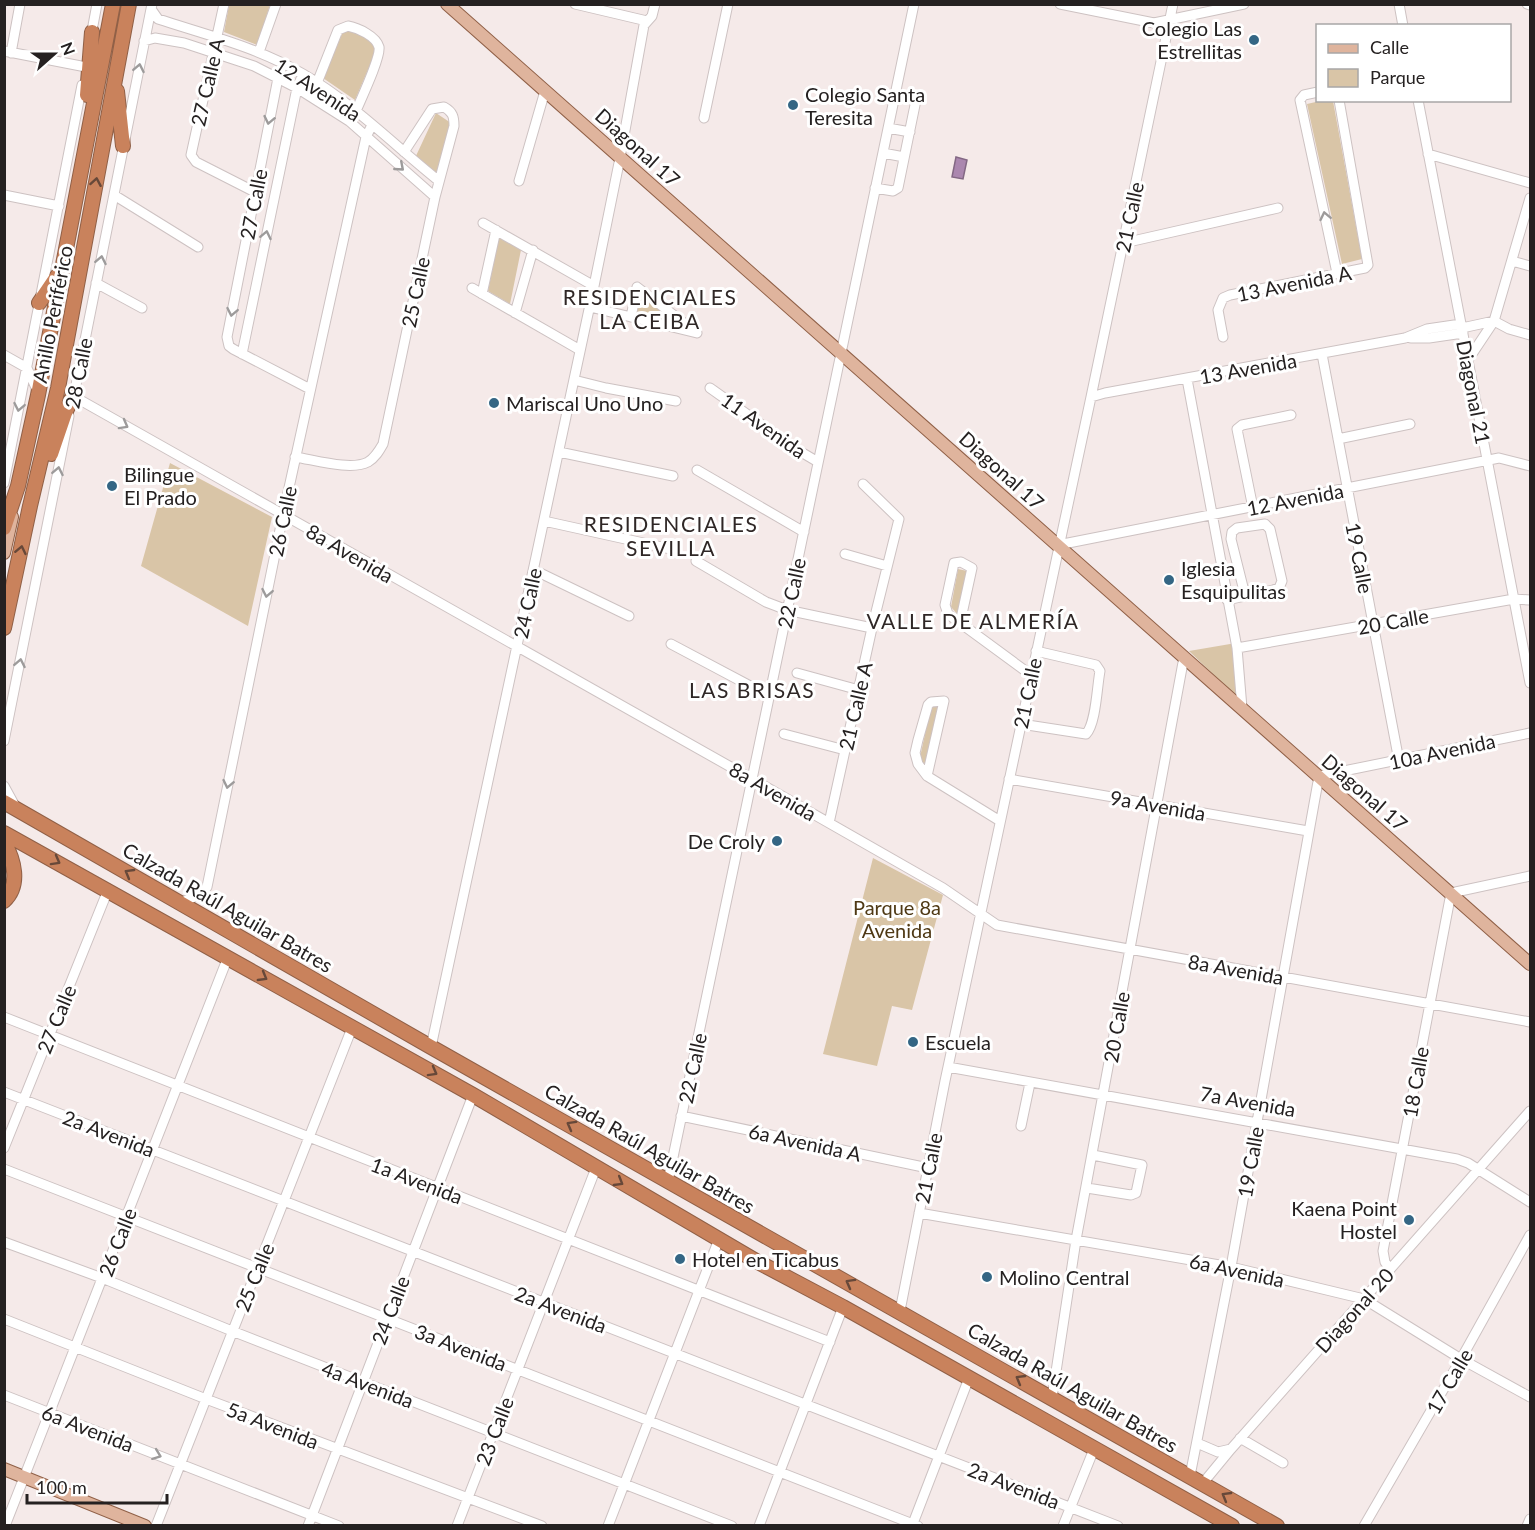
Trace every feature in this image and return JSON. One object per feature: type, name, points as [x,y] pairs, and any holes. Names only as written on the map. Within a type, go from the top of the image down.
[{"type":"highway","name":"Anillo Periférico","points":[[11,485],[38,395],[113,4]]},
{"type":"highway","name":"Anillo Periférico","points":[[4,628],[58,388],[129,4]]},
{"type":"highway","points":[[83,158],[92,32]]},
{"type":"highway","points":[[116,76],[123,146]]},
{"type":"highway","points":[[39,303],[62,268]]},
{"type":"highway","points":[[30,506],[65,413],[74,396]]},
{"type":"highway","points":[[4,528],[11,485]]},
{"type":"highway","name":"Calzada Raúl Aguilar Batres","points":[[10,805],[431,1047],[1277,1526]]},
{"type":"highway","points":[[4,833],[473,1095],[719,1239],[1094,1449],[1216,1522],[1232,1526]]},
{"type":"highway","points":[[4,842],[11,858],[15,883],[10,895],[4,901]]},
{"type":"main road","name":"Diagonal 17","points":[[447,4],[1530,964]]},
{"type":"main road","name":"Anillo Periférico","points":[[4,553],[11,485]]},
{"type":"main road","points":[[4,1469],[145,1526]]},
{"type":"street","points":[[20,4],[8,52],[86,67]]},
{"type":"street","points":[[11,485],[27,368],[97,4]]},
{"type":"street","name":"27 Calle A","points":[[224,4],[192,150],[193,159],[255,192]]},
{"type":"street","points":[[259,52],[276,4]]},
{"type":"street","points":[[575,4],[647,21]]},
{"type":"street","name":"24 Calle","points":[[431,1047],[590,307],[644,25],[652,16],[655,4]]},
{"type":"street","points":[[704,118],[728,4]]},
{"type":"street","name":"22 Calle","points":[[668,1180],[914,4]]},
{"type":"street","points":[[1060,4],[1154,23],[1244,4]]},
{"type":"street","name":"21 Calle","points":[[900,1311],[948,1067],[1173,4]]},
{"type":"street","points":[[1399,4],[1403,24]]},
{"type":"street","name":"12 Avenida","points":[[151,7],[158,19],[259,52],[303,74],[356,111],[439,181]]},
{"type":"street","name":"28 Calle","points":[[4,741],[151,7]]},
{"type":"street","points":[[317,83],[338,30],[344,26],[354,27],[377,42],[379,53],[356,111]]},
{"type":"street","name":"12 Avenida","points":[[144,41],[159,38],[214,53],[254,66],[297,88],[349,121],[435,197]]},
{"type":"street","name":"27 Calle","points":[[283,63],[278,78],[227,337],[229,346],[242,354],[297,88],[303,74]]},
{"type":"street","points":[[519,181],[545,92]]},
{"type":"street","points":[[1316,92],[1301,97],[1300,100],[1337,273]]},
{"type":"street","name":"13 Avenida A","points":[[1222,337],[1218,310],[1223,298],[1365,268],[1368,265],[1339,102]]},
{"type":"street","name":"Diagonal 21","points":[[1418,102],[1530,683]]},
{"type":"street","points":[[875,188],[892,191],[898,188],[915,105]]},
{"type":"street","name":"25 Calle","points":[[296,457],[353,466],[368,462],[374,457],[385,436],[435,197],[454,126],[454,117],[448,109],[438,107],[432,110],[404,153]]},
{"type":"street","name":"26 Calle","points":[[180,903],[201,894],[207,887],[310,389],[366,137],[372,125]]},
{"type":"street","points":[[888,128],[910,132]]},
{"type":"street","points":[[883,153],[904,157]]},
{"type":"street","points":[[1428,154],[1530,183]]},
{"type":"street","points":[[4,195],[59,206]]},
{"type":"street","points":[[114,195],[198,247]]},
{"type":"street","points":[[1468,360],[1494,321],[1530,198]]},
{"type":"street","points":[[1124,243],[1278,208]]},
{"type":"street","points":[[483,223],[594,286]]},
{"type":"street","points":[[482,294],[496,230]]},
{"type":"street","points":[[515,313],[533,250]]},
{"type":"street","points":[[1512,261],[1530,266]]},
{"type":"street","points":[[96,283],[142,308]]},
{"type":"street","points":[[590,307],[631,317],[697,333],[637,287],[631,317]]},
{"type":"street","points":[[472,288],[580,350]]},
{"type":"street","points":[[1494,321],[1509,329],[1530,335]]},
{"type":"street","name":"13 Avenida","points":[[1091,397],[1405,338],[1429,338],[1494,321]]},
{"type":"street","points":[[242,354],[310,389]]},
{"type":"street","name":"19 Calle","points":[[1322,354],[1399,761]]},
{"type":"street","points":[[4,355],[27,368],[35,382],[38,395]]},
{"type":"street","points":[[1186,379],[1237,648],[1242,708]]},
{"type":"street","points":[[574,380],[676,402]]},
{"type":"street","name":"11 Avenida","points":[[710,388],[818,462]]},
{"type":"street","name":"8a Avenida","points":[[74,396],[517,648],[752,778],[943,888],[997,925],[1530,1022]]},
{"type":"street","points":[[1252,508],[1237,429],[1242,425],[1292,415]]},
{"type":"street","points":[[1338,439],[1410,424]]},
{"type":"street","points":[[559,452],[673,476]]},
{"type":"street","name":"12 Avenida","points":[[1058,546],[1487,460],[1499,458],[1530,466]]},
{"type":"street","points":[[697,470],[804,532]]},
{"type":"street","name":"21 Calle A","points":[[829,824],[872,628],[899,519],[863,484]]},
{"type":"street","points":[[544,521],[675,550]]},
{"type":"street","points":[[1227,600],[1279,588],[1282,580],[1270,530],[1265,524],[1237,528],[1232,532],[1231,540],[1245,595]]},
{"type":"street","points":[[845,554],[887,566]]},
{"type":"street","points":[[696,561],[766,602],[787,610],[872,628]]},
{"type":"street","points":[[960,623],[972,568],[961,562],[954,563],[945,605],[948,614],[960,623],[1031,675]]},
{"type":"street","points":[[534,570],[629,616]]},
{"type":"street","points":[[1514,599],[1530,600]]},
{"type":"street","name":"20 Calle","points":[[1237,648],[1514,599]]},
{"type":"street","points":[[671,644],[769,696]]},
{"type":"street","points":[[1021,724],[1086,734],[1090,730],[1093,716],[1100,670],[1096,665],[1036,651]]},
{"type":"street","name":"20 Calle","points":[[1052,1398],[1076,1240],[1184,657]]},
{"type":"street","points":[[797,673],[859,690]]},
{"type":"street","points":[[927,776],[944,701],[931,702],[928,705],[915,753],[918,764],[927,776],[1000,821]]},
{"type":"street","name":"10a Avenida","points":[[1319,776],[1530,733]]},
{"type":"street","points":[[784,734],[845,750]]},
{"type":"street","name":"19 Calle","points":[[1190,1476],[1231,1267],[1319,776]]},
{"type":"street","name":"9a Avenida","points":[[1009,779],[1308,831]]},
{"type":"street","points":[[4,786],[10,805]]},
{"type":"street","points":[[1450,893],[1530,876]]},
{"type":"street","name":"27 Calle","points":[[4,1148],[108,890]]},
{"type":"street","name":"18 Calle","points":[[1390,1269],[1385,1262],[1383,1251],[1450,893]]},
{"type":"street","name":"26 Calle","points":[[4,1526],[228,957]]},
{"type":"street","name":"1a Avenida","points":[[4,1017],[830,1342]]},
{"type":"street","name":"25 Calle","points":[[156,1526],[352,1028]]},
{"type":"street","name":"7a Avenida","points":[[948,1067],[1463,1160],[1530,1202]]},
{"type":"street","points":[[1021,1126],[1030,1083]]},
{"type":"street","name":"2a Avenida","points":[[4,1092],[1118,1526]]},
{"type":"street","name":"24 Calle","points":[[308,1526],[473,1095]]},
{"type":"street","name":"Diagonal 20","points":[[1203,1483],[1240,1438],[1530,1111]]},
{"type":"street","name":"6a Avenida A","points":[[681,1116],[928,1168]]},
{"type":"street","points":[[1087,1188],[1131,1195],[1136,1193],[1142,1165],[1093,1155]]},
{"type":"street","name":"23 Calle","points":[[457,1526],[596,1168]]},
{"type":"street","name":"3a Avenida","points":[[4,1169],[914,1525]]},
{"type":"street","name":"6a Avenida","points":[[919,1213],[1231,1267],[1364,1299],[1461,1359],[1530,1397]]},
{"type":"street","name":"17 Calle","points":[[1364,1526],[1530,1235]]},
{"type":"street","points":[[608,1526],[719,1239]]},
{"type":"street","name":"4a Avenida","points":[[4,1242],[102,1278],[493,1434],[732,1526]]},
{"type":"street","points":[[759,1526],[843,1307]]},
{"type":"street","name":"5a Avenida","points":[[4,1319],[206,1399],[542,1526]]},
{"type":"street","points":[[914,1525],[969,1378]]},
{"type":"street","name":"6a Avenida","points":[[4,1395],[339,1526]]},
{"type":"street","points":[[1240,1438],[1283,1463]]},
{"type":"street","points":[[1197,1443],[1218,1452],[1231,1449]]},
{"type":"street","points":[[1063,1526],[1094,1449]]},
{"type":"street","points":[[1527,1526],[1530,1519]]},
{"type":"green space","points":[[229,5],[270,5],[257,45],[224,32]]},
{"type":"green space","points":[[346,25],[379,44],[355,100],[323,78]]},
{"type":"green space","points":[[1333,102],[1362,259],[1342,264],[1307,104]]},
{"type":"green space","points":[[436,113],[451,123],[439,180],[415,158]]},
{"type":"green space","points":[[499,237],[521,250],[510,304],[488,291]]},
{"type":"green space","points":[[638,292],[684,327],[633,315]]},
{"type":"green space","points":[[170,463],[272,517],[248,626],[141,566]]},
{"type":"green space","points":[[958,569],[967,571],[958,615],[951,607]]},
{"type":"green space","points":[[1236,643],[1243,703],[1189,651]]},
{"type":"green space","points":[[939,705],[925,766],[920,757],[931,707]]},
{"type":"green space","name":"Parque 8a Avenida","points":[[873,858],[943,895],[912,1010],[892,1006],[877,1066],[823,1054]]},
{"type":"shaded area","points":[[956,157],[967,160],[963,179],[952,177]]},
{"type":"place","name":"Colegio Las Estrellitas","points":[[1254,40]]},
{"type":"place","name":"Colegio Santa Teresita","points":[[793,105]]},
{"type":"place","name":"Mariscal Uno Uno","points":[[494,403]]},
{"type":"place","name":"Bilingue El Prado","points":[[112,486]]},
{"type":"place","name":"Iglesia Esquipulitas","points":[[1169,580]]},
{"type":"place","name":"De Croly","points":[[777,841]]},
{"type":"place","name":"Escuela","points":[[913,1042]]},
{"type":"place","name":"Kaena Point Hostel","points":[[1409,1220]]},
{"type":"place","name":"Hotel en Ticabus","points":[[680,1259]]},
{"type":"place","name":"Molino Central","points":[[987,1277]]},
{"type":"district","name":"RESIDENCIALES LA CEIBA","points":[[650,308]]},
{"type":"district","name":"RESIDENCIALES SEVILLA","points":[[671,535]]},
{"type":"district","name":"VALLE DE ALMERÍA","points":[[973,620]]},
{"type":"district","name":"LAS BRISAS","points":[[752,689]]}]
